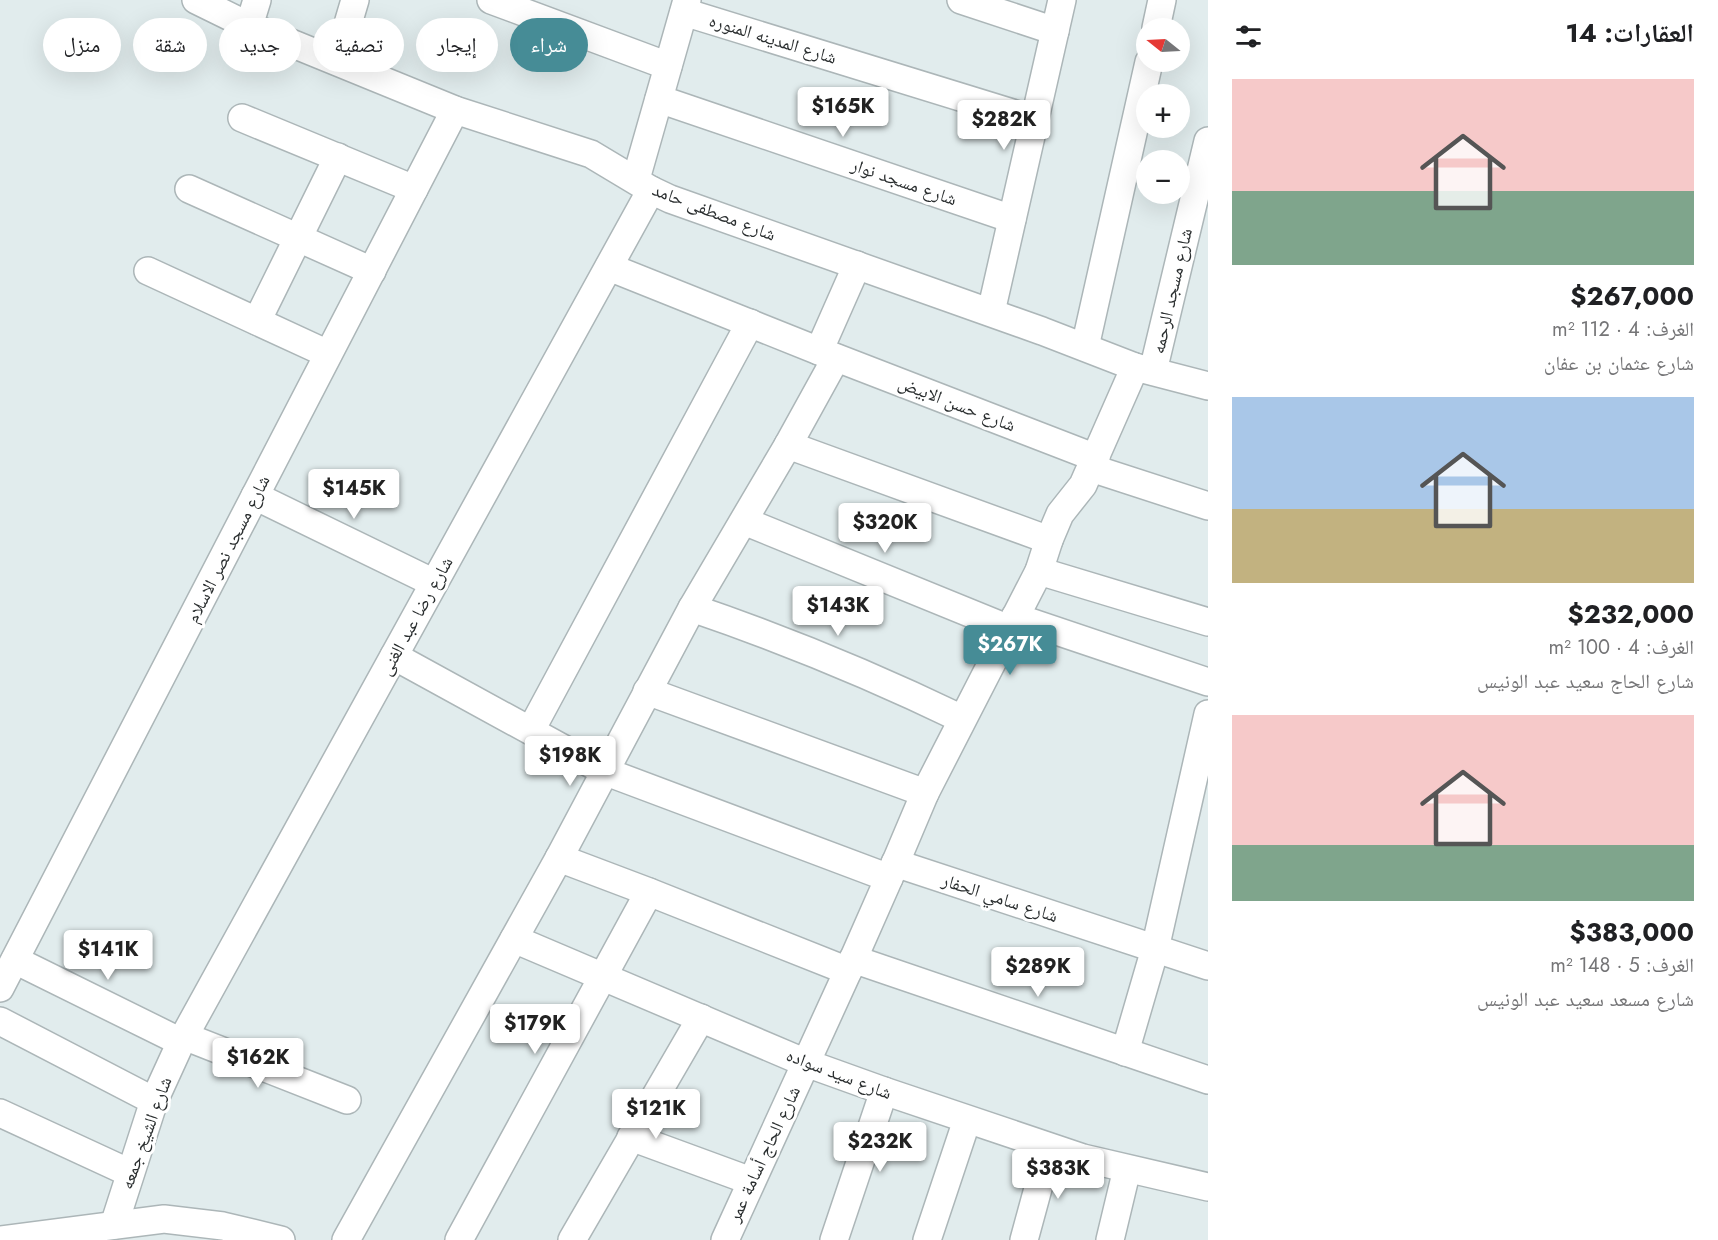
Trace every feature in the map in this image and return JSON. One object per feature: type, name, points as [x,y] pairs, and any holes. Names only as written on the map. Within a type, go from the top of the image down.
[{"type":"street","name":"شارع مصطفى حامد","points":[[196,0],[233,18]]},
{"type":"street","points":[[251,18],[257,0]]},
{"type":"street","points":[[349,18],[354,0]]},
{"type":"street","points":[[491,0],[668,66]]},
{"type":"street","points":[[961,0],[1055,31]]},
{"type":"street","points":[[991,312],[1062,0]]},
{"type":"street","points":[[1158,18],[1162,0]]},
{"type":"street","name":"شارع رضا عبد الغنى","points":[[183,1039],[609,267],[644,185],[659,99],[686,6]]},
{"type":"street","name":"شارع المدينه المنوره","points":[[686,6],[1035,120]]},
{"type":"street","name":"شارع مصطفى حامد","points":[[363,72],[455,110],[591,154],[670,199],[991,312],[1144,369],[1208,386]]},
{"type":"street","points":[[1085,347],[1147,72]]},
{"type":"street","name":"شارع مسجد نوار","points":[[659,99],[1012,219]]},
{"type":"street","name":"شارع مسجد نصر الاسلام","points":[[0,988],[455,110]]},
{"type":"street","points":[[242,118],[414,189]]},
{"type":"street","name":"شارع مسجد الرحمه","points":[[1012,623],[1039,571],[1060,514],[1077,494],[1144,369],[1208,141]]},
{"type":"street","points":[[257,321],[338,157]]},
{"type":"street","points":[[189,189],[372,271]]},
{"type":"street","points":[[346,1240],[559,858],[692,608],[788,445],[827,354],[857,265]]},
{"type":"street","name":"شارع حسن الابيض","points":[[609,267],[1093,463],[1208,506]]},
{"type":"street","points":[[148,271],[328,354]]},
{"type":"street","points":[[531,730],[750,323]]},
{"type":"street","points":[[788,445],[1049,540]]},
{"type":"street","points":[[255,496],[434,583]]},
{"type":"street","points":[[744,521],[1012,623],[1208,682]]},
{"type":"street","points":[[1039,571],[1208,622]]},
{"type":"street","points":[[692,608],[827,657],[962,718]]},
{"type":"street","name":"شارع الحاج أسامة عمر","points":[[725,1240],[851,965],[925,793],[1012,623]]},
{"type":"street","name":"شارع سامي الحفار","points":[[394,656],[604,771],[892,870],[1155,948],[1208,966]]},
{"type":"street","points":[[647,691],[925,793]]},
{"type":"street","points":[[1125,1052],[1155,948],[1208,714]]},
{"type":"street","points":[[559,858],[851,965],[1208,1080]]},
{"type":"street","points":[[459,1240],[649,892]]},
{"type":"street","name":"شارع سيد سواده","points":[[514,939],[806,1062],[884,1091],[1049,1148],[1127,1169],[1208,1187]]},
{"type":"street","points":[[15,960],[183,1039],[347,1100]]},
{"type":"street","points":[[572,1240],[700,1018]]},
{"type":"street","points":[[0,1020],[154,1101]]},
{"type":"street","name":"شارع الشيخ جمعه","points":[[114,1225],[154,1101],[183,1039]]},
{"type":"street","points":[[834,1240],[884,1091]]},
{"type":"street","points":[[0,1113],[130,1173]]},
{"type":"street","points":[[927,1240],[967,1120]]},
{"type":"street","points":[[632,1137],[751,1181]]},
{"type":"street","points":[[1024,1240],[1049,1148]]},
{"type":"street","points":[[1110,1240],[1127,1169]]},
{"type":"street","points":[[0,1239],[164,1219],[220,1233],[281,1240]]}]
